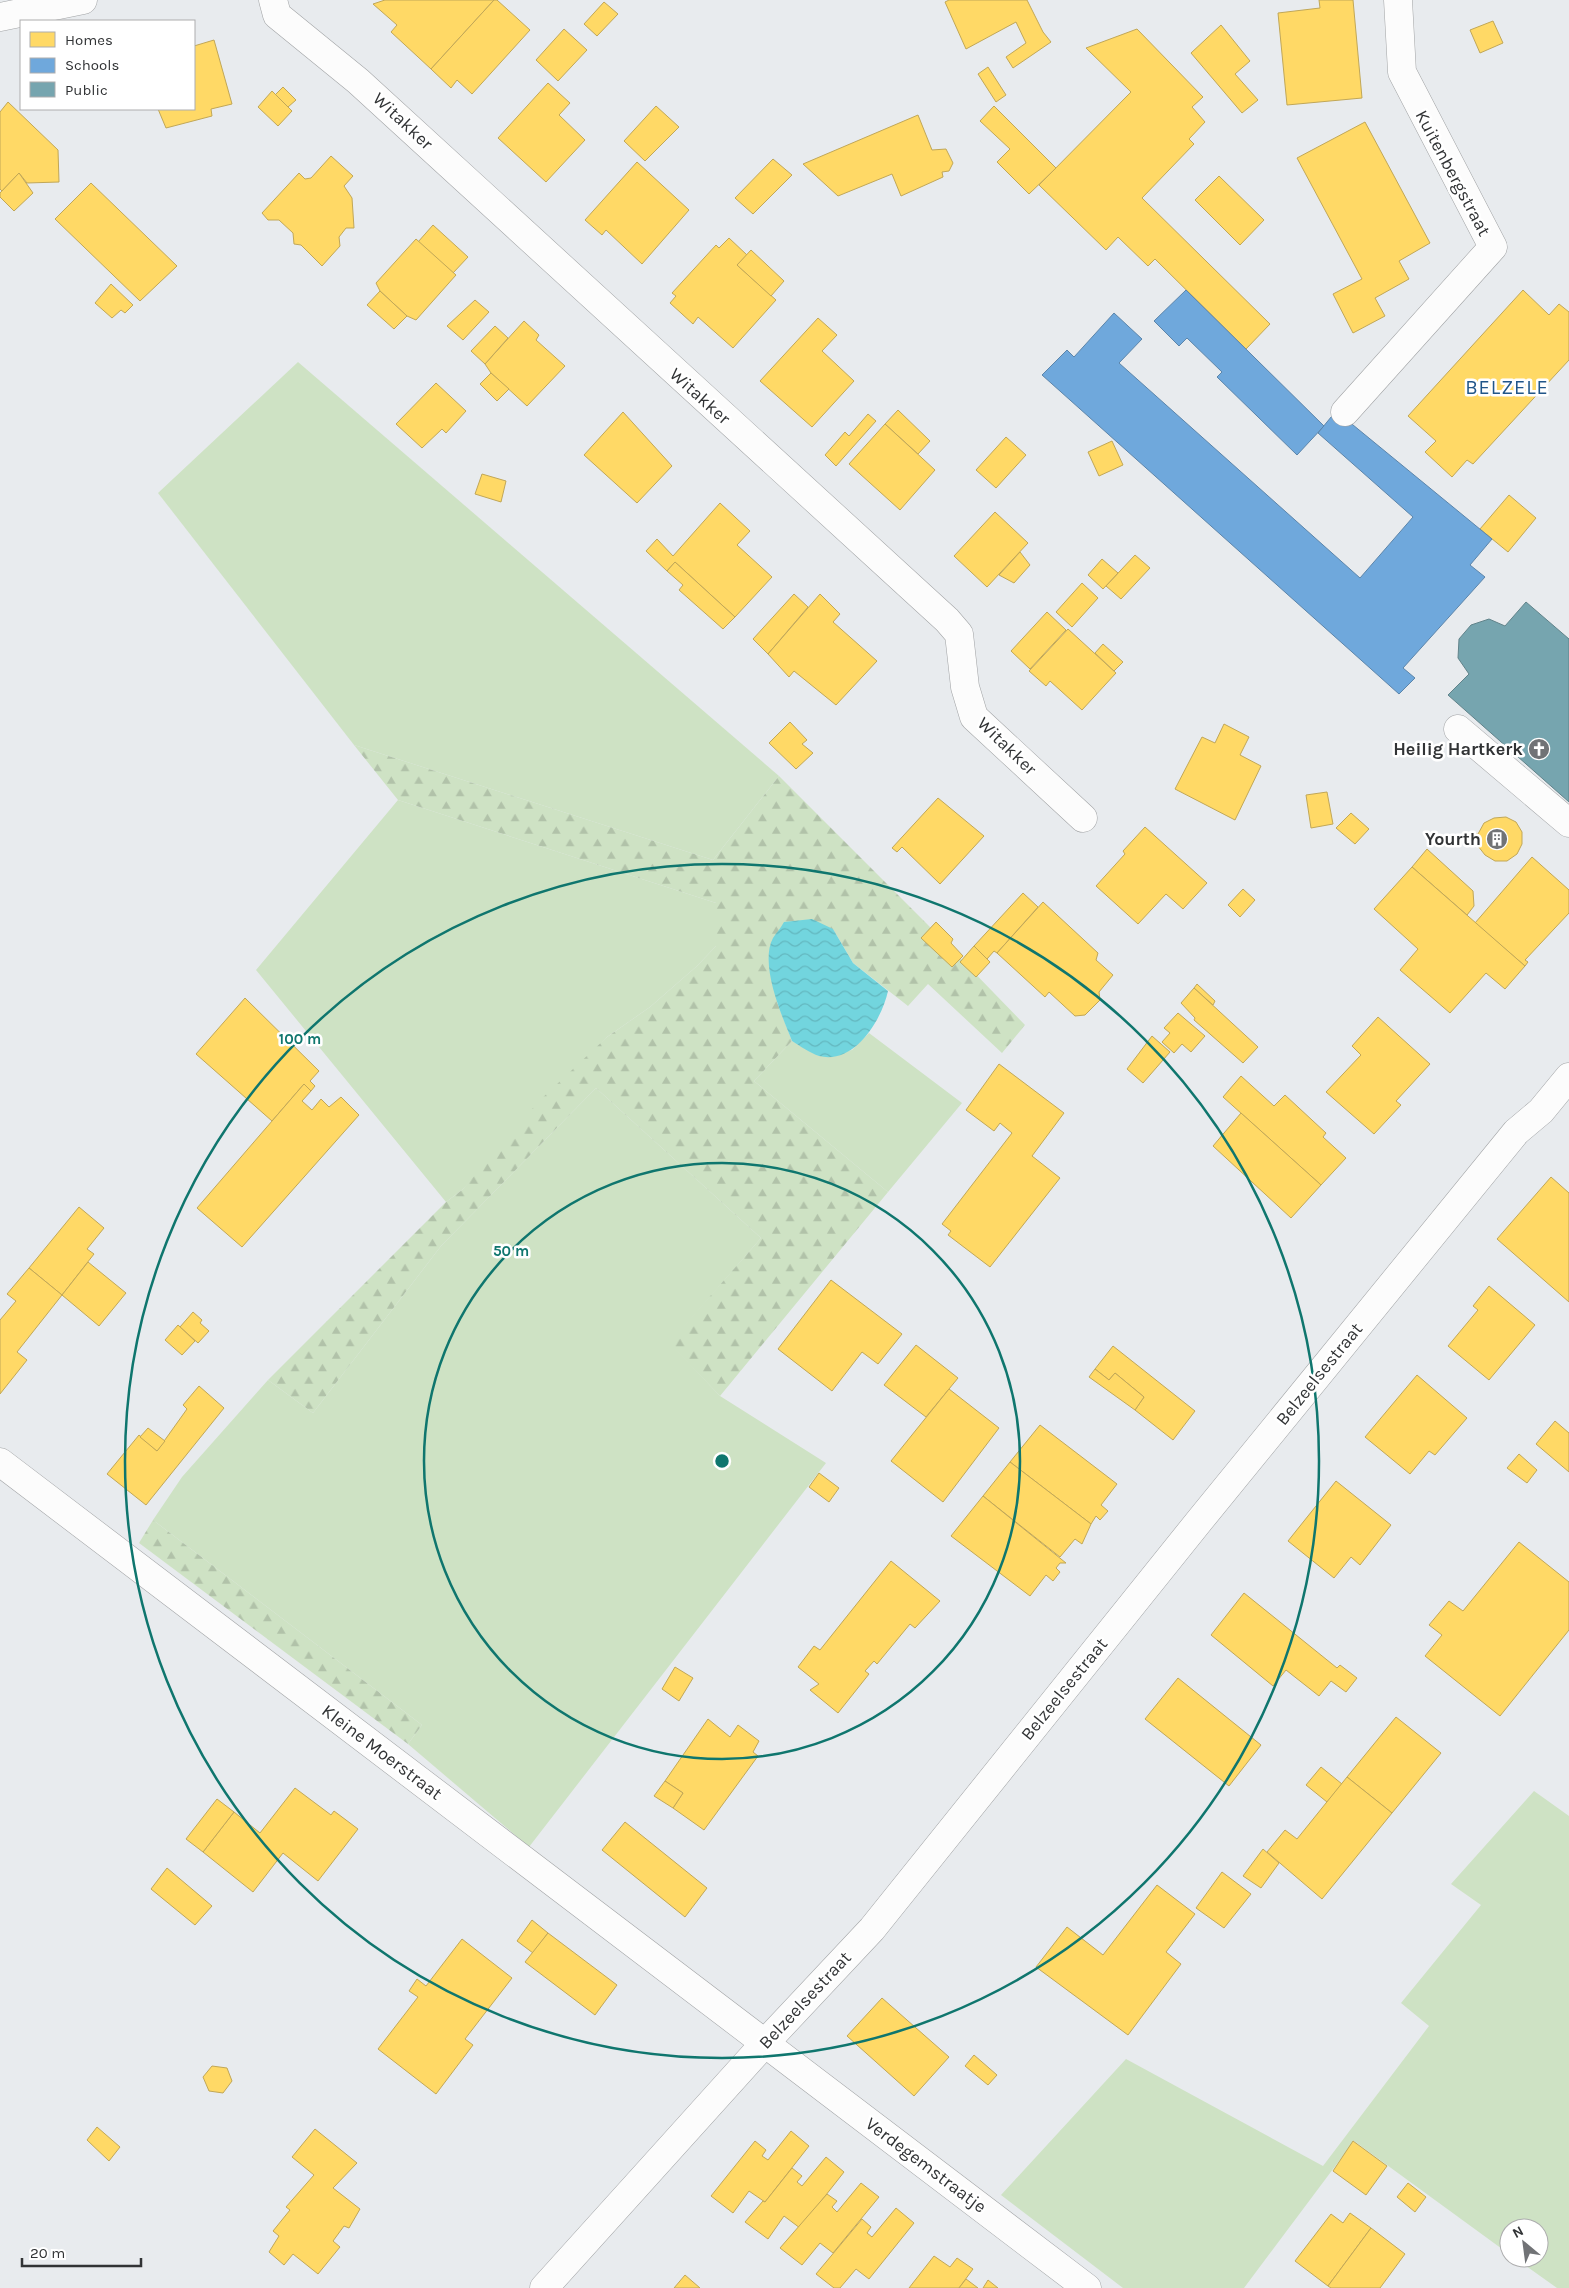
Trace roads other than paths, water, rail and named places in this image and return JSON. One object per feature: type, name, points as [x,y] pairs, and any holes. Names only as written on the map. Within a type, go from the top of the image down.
[{"type":"street","points":[[0,17],[83,0]]},
{"type":"street","name":"Witakker","points":[[273,0],[277,15],[358,80],[946,620],[959,634],[965,686],[974,717],[1083,818]]},
{"type":"street","name":"Kuitenbergstraat","points":[[1345,412],[1493,247],[1402,72],[1398,0]]},
{"type":"street","points":[[1458,729],[1569,823]]},
{"type":"street","name":"Belzeelsestraat","points":[[544,2288],[765,2043],[872,1929],[1206,1512],[1516,1132],[1541,1110],[1569,1077]]},
{"type":"street","name":"Kleine Moerstraat","points":[[0,1462],[765,2043]]},
{"type":"street","name":"Verdegemstraatje","points":[[765,2043],[1087,2288]]},
{"type":"water","points":[[812,919],[833,929],[853,963],[888,991],[880,1014],[865,1037],[844,1054],[832,1057],[816,1055],[792,1041],[778,1004],[770,975],[769,949],[773,938],[784,922]]},
{"type":"place","name":"Heilig Hartkerk","points":[[1539,749]]},
{"type":"place","name":"Yourth","points":[[1497,839]]},
{"type":"district","name":"BELZELE","points":[[1507,387]]}]
